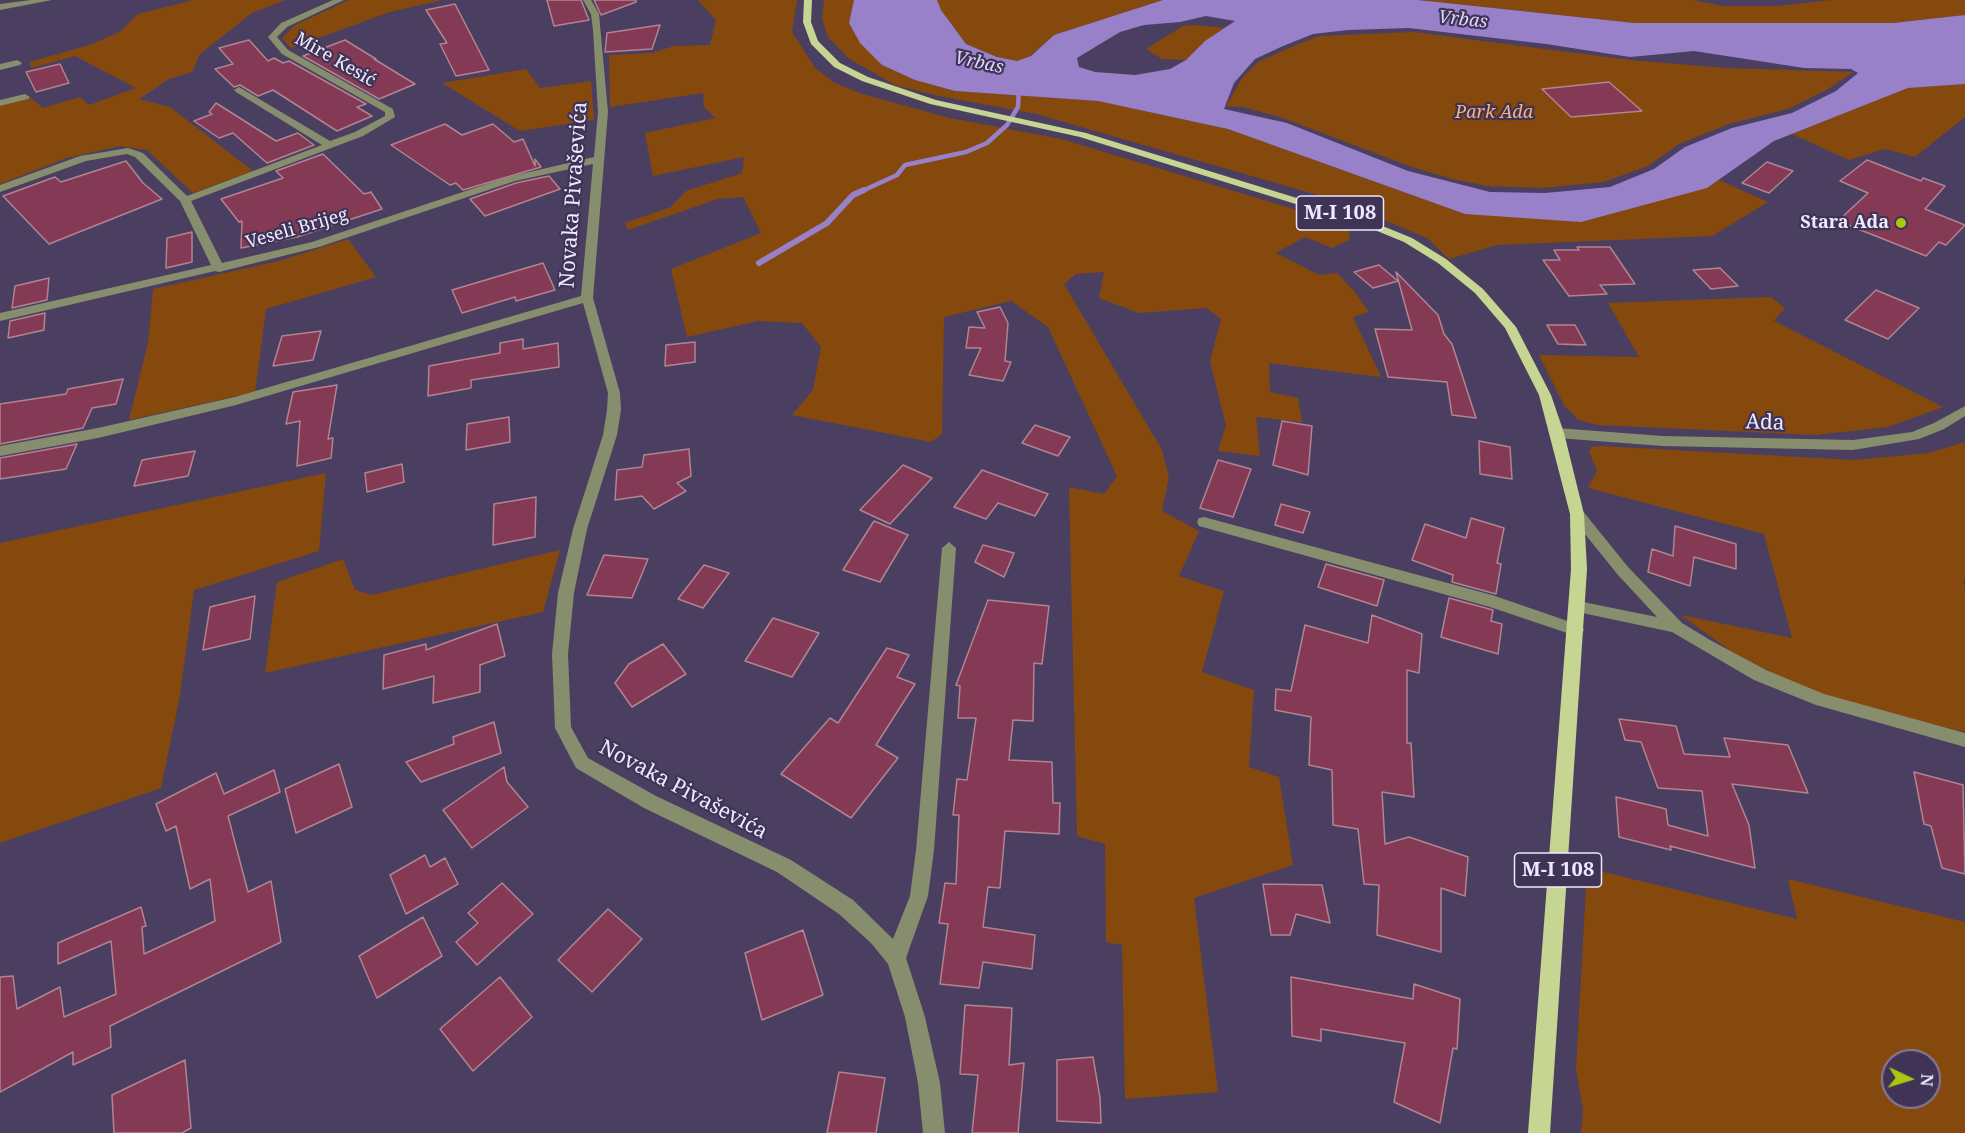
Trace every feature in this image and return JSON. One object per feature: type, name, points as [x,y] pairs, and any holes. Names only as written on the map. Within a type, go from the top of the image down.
[{"type":"main road","name":"M-I 108","points":[[808,0],[807,22],[812,37],[818,49],[837,65],[907,95],[1029,122],[1136,151],[1336,212],[1408,240],[1428,251],[1479,291],[1510,327],[1545,395],[1577,514],[1578,607],[1539,1133]]},
{"type":"street","points":[[0,7],[48,0]]},
{"type":"street","name":"Mire Kesić","points":[[185,200],[328,146],[390,117],[390,111],[285,52],[272,38],[284,25],[340,0]]},
{"type":"street","name":"Novaka Pivaševića","points":[[588,0],[595,14],[601,61],[603,112],[587,298],[614,393],[614,410],[610,435],[580,529],[566,593],[560,654],[563,728],[582,763],[650,802],[784,866],[846,907],[879,937],[896,958],[915,1017],[929,1083],[934,1133]]},
{"type":"street","points":[[0,67],[17,63]]},
{"type":"street","points":[[239,90],[328,146]]},
{"type":"street","points":[[0,103],[25,97]]},
{"type":"street","points":[[0,189],[84,158],[128,151],[138,155],[185,200],[219,268]]},
{"type":"street","name":"Veseli Brijeg","points":[[0,317],[315,245],[512,179],[600,159]]},
{"type":"street","points":[[0,451],[98,433],[236,401],[587,298]]},
{"type":"street","name":"Ada","points":[[1557,433],[1664,441],[1853,445],[1914,436],[1939,426],[1965,410]]},
{"type":"street","points":[[1577,514],[1623,571],[1676,627],[1725,657],[1792,690],[1861,713],[1965,740]]},
{"type":"street","points":[[1204,522],[1492,601],[1576,630]]},
{"type":"street","points":[[896,958],[919,896],[925,850],[949,548]]},
{"type":"street","points":[[1578,607],[1676,627]]},
{"type":"green space","points":[[193,0],[285,0],[252,13],[200,54],[192,72],[169,79],[139,99],[170,107],[253,171],[193,193],[147,150],[120,146],[67,158],[0,184],[0,106],[31,98],[43,108],[80,97],[89,105],[136,88],[75,56],[31,68],[30,62],[89,45],[120,32],[138,14]]},
{"type":"green space","points":[[349,0],[442,0],[390,12],[291,48],[282,38],[295,25]]},
{"type":"green space","points":[[698,0],[797,0],[792,32],[815,68],[835,83],[862,94],[950,118],[1061,139],[1350,226],[1349,240],[1332,248],[1305,237],[1276,253],[1319,275],[1337,273],[1354,291],[1369,312],[1353,317],[1381,377],[1269,363],[1270,392],[1298,398],[1302,422],[1256,417],[1260,456],[1218,451],[1226,425],[1210,361],[1221,319],[1206,308],[1139,313],[1099,298],[1104,272],[1076,274],[1064,284],[1162,450],[1169,477],[1162,511],[1199,531],[1179,576],[1224,591],[1202,672],[1254,690],[1249,767],[1279,777],[1293,865],[1194,898],[1218,1092],[1125,1099],[1122,945],[1106,942],[1105,844],[1077,836],[1069,487],[1104,494],[1117,476],[1048,327],[1011,301],[944,317],[942,434],[931,442],[792,415],[813,390],[821,347],[802,323],[758,321],[687,337],[671,269],[761,233],[743,197],[718,199],[628,230],[625,223],[671,207],[686,191],[742,173],[744,157],[653,176],[645,133],[715,118],[704,107],[703,93],[610,107],[609,55],[652,53],[674,46],[710,45],[716,20]]},
{"type":"green space","points":[[824,0],[854,0],[849,23],[882,65],[915,80],[955,91],[1098,101],[1228,129],[1465,214],[1707,188],[1719,180],[1768,202],[1712,236],[1497,245],[1449,259],[1427,238],[1335,200],[1036,114],[939,96],[895,85],[848,58],[828,37],[822,19]]},
{"type":"green space","points":[[937,0],[1163,0],[1054,35],[1030,56],[1017,61],[997,57],[966,44],[941,10]]},
{"type":"green space","points":[[1418,0],[1692,0],[1725,6],[1776,6],[1832,0],[1965,0],[1965,15],[1893,23],[1634,23]]},
{"type":"green space","points":[[1183,26],[1225,28],[1205,41],[1186,60],[1162,59],[1146,49]]},
{"type":"green space","name":"Park Ada","points":[[1413,32],[1630,60],[1726,68],[1853,72],[1828,89],[1788,109],[1729,124],[1679,144],[1648,166],[1604,182],[1542,188],[1489,186],[1456,180],[1412,167],[1280,117],[1243,107],[1226,106],[1243,77],[1258,62],[1319,36]]},
{"type":"green space","points":[[526,69],[540,88],[591,81],[594,120],[520,131],[442,83]]},
{"type":"green space","points":[[1965,84],[1965,117],[1915,157],[1885,149],[1849,160],[1792,134],[1908,88]]},
{"type":"green space","points":[[348,239],[376,277],[266,309],[255,392],[129,420],[148,343],[153,289],[279,261]]},
{"type":"green space","points":[[1771,297],[1785,308],[1774,321],[1943,407],[1888,427],[1815,435],[1598,425],[1579,420],[1565,407],[1539,355],[1639,357],[1608,303]]},
{"type":"green space","points":[[1965,442],[1965,580],[1963,580],[1965,587],[1965,732],[1838,702],[1735,654],[1681,615],[1792,638],[1764,534],[1588,488],[1597,471],[1589,452],[1591,447],[1854,460],[1929,453]]},
{"type":"green space","points":[[326,473],[319,551],[194,590],[180,695],[161,788],[0,843],[0,543]]},
{"type":"green space","points":[[560,550],[543,612],[265,673],[277,582],[343,559],[355,590],[372,595]]},
{"type":"green space","points":[[1587,868],[1797,919],[1788,879],[1965,922],[1965,1133],[1581,1133],[1583,1110],[1576,1069]]},
{"type":"water","name":"Vrbas","points":[[854,0],[937,0],[941,10],[966,44],[997,57],[1017,61],[1031,56],[1054,35],[1163,0],[1418,0],[1634,23],[1893,23],[1965,15],[1965,84],[1908,88],[1774,141],[1707,188],[1581,222],[1465,214],[1228,129],[1098,101],[955,91],[915,80],[882,65],[860,43],[849,23]],"holes":[[[1206,16],[1235,21],[1205,41],[1186,60],[1170,69],[1135,75],[1095,72],[1079,67],[1077,58],[1120,32],[1144,25],[1180,22]],[[1409,28],[1546,44],[1630,57],[1694,51],[1804,68],[1851,69],[1858,73],[1836,91],[1792,113],[1732,128],[1685,147],[1654,169],[1610,187],[1545,193],[1490,192],[1408,171],[1287,123],[1224,109],[1234,83],[1255,59],[1283,46],[1313,34],[1348,30]]]},
{"type":"building","points":[[547,0],[581,0],[589,20],[554,26]]},
{"type":"building","points":[[594,0],[636,0],[636,2],[601,15]]},
{"type":"building","points":[[455,4],[489,70],[456,76],[440,44],[447,43],[426,10]]},
{"type":"building","points":[[660,25],[652,49],[605,52],[607,33]]},
{"type":"building","points":[[249,40],[268,61],[274,58],[283,63],[289,61],[366,104],[357,107],[372,116],[337,131],[273,90],[258,96],[240,85],[234,87],[215,69],[233,64],[219,48]]},
{"type":"building","points":[[345,40],[415,84],[379,99],[303,56]]},
{"type":"building","points":[[60,64],[69,83],[36,92],[26,72]]},
{"type":"building","points":[[1609,82],[1642,111],[1571,117],[1542,89]]},
{"type":"building","points":[[216,103],[276,141],[298,133],[314,145],[267,163],[233,133],[219,138],[194,121],[212,114],[209,112]]},
{"type":"building","points":[[445,124],[462,135],[493,124],[514,142],[523,139],[535,166],[535,159],[541,167],[463,190],[456,183],[450,185],[391,145]]},
{"type":"building","points":[[323,154],[364,194],[371,192],[382,209],[297,237],[241,248],[242,221],[239,222],[221,199],[283,178],[276,171]]},
{"type":"building","name":"Stara Ada","points":[[1867,160],[1921,181],[1923,178],[1945,186],[1925,209],[1965,225],[1946,245],[1939,242],[1926,256],[1838,221],[1868,193],[1840,181]]},
{"type":"building","points":[[126,161],[143,183],[162,199],[49,244],[3,196],[55,177],[61,182]]},
{"type":"building","points":[[1767,162],[1793,171],[1769,193],[1742,183]]},
{"type":"building","points":[[549,176],[560,189],[485,216],[470,199],[516,183]]},
{"type":"building","points":[[192,232],[192,262],[166,268],[167,238]]},
{"type":"building","points":[[1577,247],[1610,247],[1635,284],[1600,285],[1607,294],[1569,296],[1543,260],[1560,260],[1554,250],[1579,250]]},
{"type":"building","points":[[543,263],[555,290],[516,301],[515,297],[462,313],[452,290]]},
{"type":"building","points":[[1379,265],[1398,281],[1373,288],[1354,272]]},
{"type":"building","points":[[1720,268],[1738,286],[1711,289],[1693,270]]},
{"type":"building","points":[[1396,272],[1438,315],[1444,334],[1452,344],[1476,418],[1452,415],[1447,382],[1388,377],[1375,329],[1412,330]]},
{"type":"building","points":[[49,278],[47,300],[12,308],[15,286]]},
{"type":"building","points":[[1876,290],[1919,308],[1888,339],[1845,320]]},
{"type":"building","points":[[1000,307],[1008,323],[1005,361],[1011,362],[1003,381],[969,375],[981,348],[966,348],[969,327],[985,328],[977,312]]},
{"type":"building","points":[[45,313],[44,330],[8,338],[10,321]]},
{"type":"building","points":[[1547,325],[1575,325],[1586,345],[1558,344]]},
{"type":"building","points":[[321,331],[313,360],[273,366],[282,336]]},
{"type":"building","points":[[523,339],[523,349],[558,343],[559,367],[471,380],[471,388],[428,396],[429,366],[500,353],[500,343]]},
{"type":"building","points":[[695,342],[695,362],[665,366],[666,345]]},
{"type":"building","points":[[123,379],[116,404],[92,408],[83,428],[0,444],[0,404],[66,394],[68,389]]},
{"type":"building","points":[[337,385],[328,439],[333,438],[331,458],[297,466],[300,421],[286,424],[293,392]]},
{"type":"building","points":[[509,417],[510,442],[466,450],[467,424]]},
{"type":"building","points":[[1282,421],[1312,426],[1308,475],[1273,465]]},
{"type":"building","points":[[1035,425],[1070,437],[1058,456],[1022,443]]},
{"type":"building","points":[[1479,441],[1510,447],[1512,479],[1480,474]]},
{"type":"building","points":[[77,444],[66,469],[0,479],[0,458]]},
{"type":"building","points":[[689,449],[691,476],[677,483],[686,491],[654,509],[642,496],[615,500],[617,470],[642,467],[644,455]]},
{"type":"building","points":[[195,451],[188,476],[134,486],[142,460]]},
{"type":"building","points":[[1218,460],[1251,469],[1233,517],[1200,508]]},
{"type":"building","points":[[402,464],[404,482],[367,492],[365,473]]},
{"type":"building","points":[[903,465],[932,478],[890,524],[860,510]]},
{"type":"building","points":[[982,470],[1048,494],[1035,516],[998,503],[986,519],[954,507]]},
{"type":"building","points":[[536,497],[535,537],[493,545],[494,504]]},
{"type":"building","points":[[1281,504],[1310,512],[1303,533],[1275,525]]},
{"type":"building","points":[[1471,518],[1504,528],[1497,563],[1501,564],[1496,594],[1452,582],[1453,575],[1412,560],[1425,524],[1466,538]]},
{"type":"building","points":[[874,521],[908,535],[880,582],[843,570]]},
{"type":"building","points":[[1675,526],[1736,544],[1736,569],[1694,557],[1690,586],[1648,572],[1652,549],[1673,556]]},
{"type":"building","points":[[983,545],[1014,553],[1004,577],[975,562]]},
{"type":"building","points":[[604,555],[648,559],[632,598],[587,595]]},
{"type":"building","points":[[1326,564],[1384,580],[1377,606],[1318,587]]},
{"type":"building","points":[[704,565],[729,573],[703,608],[678,599]]},
{"type":"building","points":[[255,596],[250,639],[203,650],[210,607]]},
{"type":"building","points":[[1449,598],[1493,610],[1491,621],[1502,624],[1498,654],[1441,637]]},
{"type":"building","points":[[988,600],[1049,606],[1042,664],[1034,663],[1033,721],[1013,720],[1009,760],[1052,762],[1053,803],[1060,803],[1059,834],[1005,831],[1000,888],[988,887],[983,927],[1035,935],[1032,969],[983,962],[979,988],[940,984],[948,924],[939,923],[945,883],[956,884],[959,815],[953,815],[957,779],[967,780],[976,718],[958,718],[960,686],[956,685]]},
{"type":"building","points":[[1372,615],[1422,634],[1419,673],[1407,670],[1407,743],[1411,743],[1414,797],[1382,792],[1385,844],[1409,837],[1468,857],[1465,896],[1441,888],[1441,952],[1377,935],[1379,885],[1364,884],[1358,829],[1333,825],[1332,770],[1309,765],[1311,717],[1275,710],[1276,689],[1291,691],[1305,625],[1368,643]]},
{"type":"building","points":[[773,618],[819,633],[792,677],[745,661]]},
{"type":"building","points":[[497,624],[505,656],[480,665],[480,692],[433,703],[434,676],[383,689],[384,655],[426,644],[426,650]]},
{"type":"building","points":[[663,644],[686,674],[632,707],[615,683],[629,664]]},
{"type":"building","points":[[887,648],[909,655],[897,677],[915,684],[876,745],[898,758],[851,818],[781,774],[830,718],[838,723]]},
{"type":"building","points":[[1619,719],[1676,726],[1684,754],[1730,757],[1724,738],[1788,745],[1808,793],[1732,784],[1749,825],[1755,868],[1670,846],[1671,850],[1619,837],[1616,797],[1666,809],[1668,825],[1708,836],[1702,791],[1658,788],[1641,742],[1625,740]]},
{"type":"building","points":[[494,722],[501,753],[421,782],[406,762],[454,744],[453,737]]},
{"type":"building","points":[[339,764],[352,807],[296,833],[285,789]]},
{"type":"building","points":[[504,767],[507,782],[528,807],[472,848],[443,810]]},
{"type":"building","points":[[274,770],[280,792],[228,816],[248,892],[271,881],[281,942],[110,1026],[111,1047],[73,1065],[73,1052],[0,1092],[0,977],[13,976],[17,1009],[60,987],[64,1017],[116,994],[111,941],[58,964],[58,943],[141,907],[146,926],[142,927],[144,954],[215,921],[210,879],[190,889],[176,826],[166,831],[156,804],[216,773],[224,794]]},
{"type":"building","points":[[1914,772],[1963,785],[1965,874],[1942,868],[1931,826],[1924,824]]},
{"type":"building","points":[[425,855],[430,867],[445,858],[458,884],[406,914],[390,875]]},
{"type":"building","points":[[502,883],[533,914],[477,965],[456,942],[478,923],[468,913]]},
{"type":"building","points":[[1263,884],[1322,885],[1330,923],[1296,914],[1290,935],[1271,935]]},
{"type":"building","points":[[608,909],[642,939],[592,992],[558,960]]},
{"type":"building","points":[[423,917],[442,956],[377,998],[359,956]]},
{"type":"building","points":[[803,930],[823,995],[762,1020],[745,953]]},
{"type":"building","points":[[500,977],[532,1017],[473,1071],[440,1029]]},
{"type":"building","points":[[1291,977],[1413,999],[1414,984],[1460,999],[1457,1049],[1453,1048],[1440,1123],[1394,1102],[1405,1043],[1321,1029],[1321,1041],[1292,1036]]},
{"type":"building","points":[[965,1005],[1012,1008],[1009,1065],[1024,1063],[1018,1133],[972,1133],[978,1075],[960,1074]]},
{"type":"building","points":[[1093,1057],[1100,1098],[1101,1123],[1057,1121],[1057,1060]]},
{"type":"building","points":[[185,1060],[191,1128],[182,1133],[114,1133],[112,1095]]},
{"type":"building","points":[[839,1072],[885,1078],[876,1133],[827,1133]]},
{"type":"waterway","points":[[860,192],[897,175],[905,165],[966,152],[987,143],[1007,125],[1018,107],[1019,88]]},
{"type":"waterway","points":[[759,263],[827,223],[853,195],[864,190]]},
{"type":"place","name":"Stara Ada","points":[[1901,223]]}]
